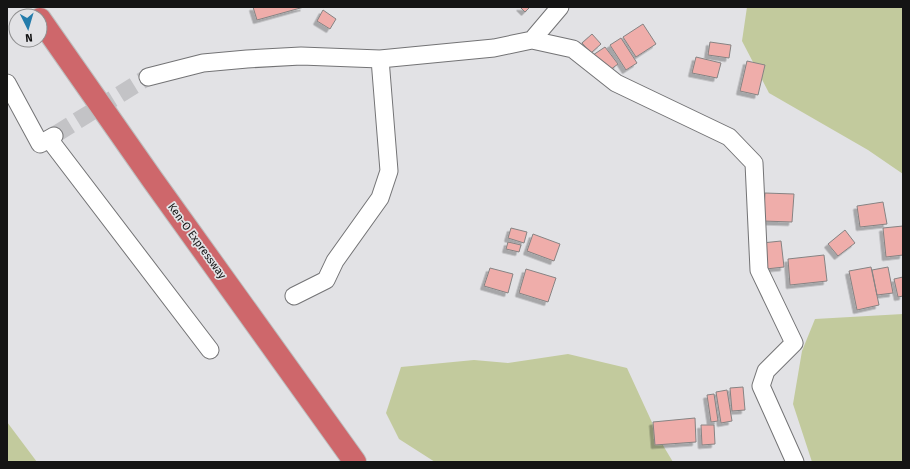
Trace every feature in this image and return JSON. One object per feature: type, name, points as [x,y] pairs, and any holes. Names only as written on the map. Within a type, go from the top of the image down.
[{"type":"highway","name":"Ken-O Expressway","points":[[48,30],[152,179],[355,462]]},
{"type":"street","points":[[532,40],[560,7]]},
{"type":"street","points":[[148,77],[203,63],[301,56],[380,59],[494,48],[532,40],[573,49],[616,83],[729,137],[754,163],[759,270],[794,343],[766,371],[762,386],[795,462]]},
{"type":"street","points":[[294,296],[326,280],[335,261],[380,198],[389,171],[380,59]]},
{"type":"street","points":[[7,83],[40,144],[52,137],[210,350]]},
{"type":"green space","points":[[747,7],[903,7],[903,174],[868,150],[769,93],[742,41]]},
{"type":"green space","points":[[903,314],[903,462],[812,462],[793,404],[802,351],[815,319]]},
{"type":"green space","points":[[568,354],[627,368],[661,442],[673,462],[435,462],[399,439],[386,413],[401,367],[474,360],[508,363]]},
{"type":"green space","points":[[7,422],[37,462],[7,462]]},
{"type":"building","points":[[253,7],[304,7],[257,20]]},
{"type":"building","points":[[520,7],[530,7],[525,12]]},
{"type":"building","points":[[323,10],[336,19],[330,29],[317,21]]},
{"type":"building","points":[[643,24],[656,44],[636,57],[623,37]]},
{"type":"building","points":[[592,34],[601,44],[591,53],[582,43]]},
{"type":"building","points":[[621,38],[637,63],[626,70],[610,45]]},
{"type":"building","points":[[710,42],[731,45],[729,58],[708,55]]},
{"type":"building","points":[[605,47],[618,64],[606,73],[593,55]]},
{"type":"building","points":[[696,57],[721,63],[717,78],[692,73]]},
{"type":"building","points":[[747,61],[765,65],[758,95],[740,91]]},
{"type":"building","points":[[765,193],[794,194],[792,222],[763,221]]},
{"type":"building","points":[[883,202],[887,224],[860,227],[857,206]]},
{"type":"building","points":[[903,226],[903,255],[886,257],[883,228]]},
{"type":"building","points":[[511,228],[527,232],[524,243],[508,238]]},
{"type":"building","points":[[845,230],[855,243],[838,256],[828,244]]},
{"type":"building","points":[[533,234],[560,244],[554,261],[527,251]]},
{"type":"building","points":[[781,241],[784,267],[766,269],[762,243]]},
{"type":"building","points":[[508,242],[521,245],[519,252],[506,249]]},
{"type":"building","points":[[824,255],[827,281],[790,285],[788,259]]},
{"type":"building","points":[[871,267],[879,305],[857,310],[849,271]]},
{"type":"building","points":[[888,267],[893,293],[877,295],[872,270]]},
{"type":"building","points":[[490,268],[513,274],[508,293],[484,286]]},
{"type":"building","points":[[526,269],[556,278],[548,302],[519,293]]},
{"type":"building","points":[[903,277],[903,296],[898,297],[894,279]]},
{"type":"building","points":[[743,387],[745,410],[732,411],[730,388]]},
{"type":"building","points":[[727,390],[732,421],[721,423],[716,392]]},
{"type":"building","points":[[714,394],[718,421],[711,422],[707,395]]},
{"type":"building","points":[[695,418],[696,442],[655,445],[653,422]]},
{"type":"building","points":[[701,425],[714,425],[715,444],[702,445]]},
{"type":"tunnel","points":[[56,134],[148,77]]}]
